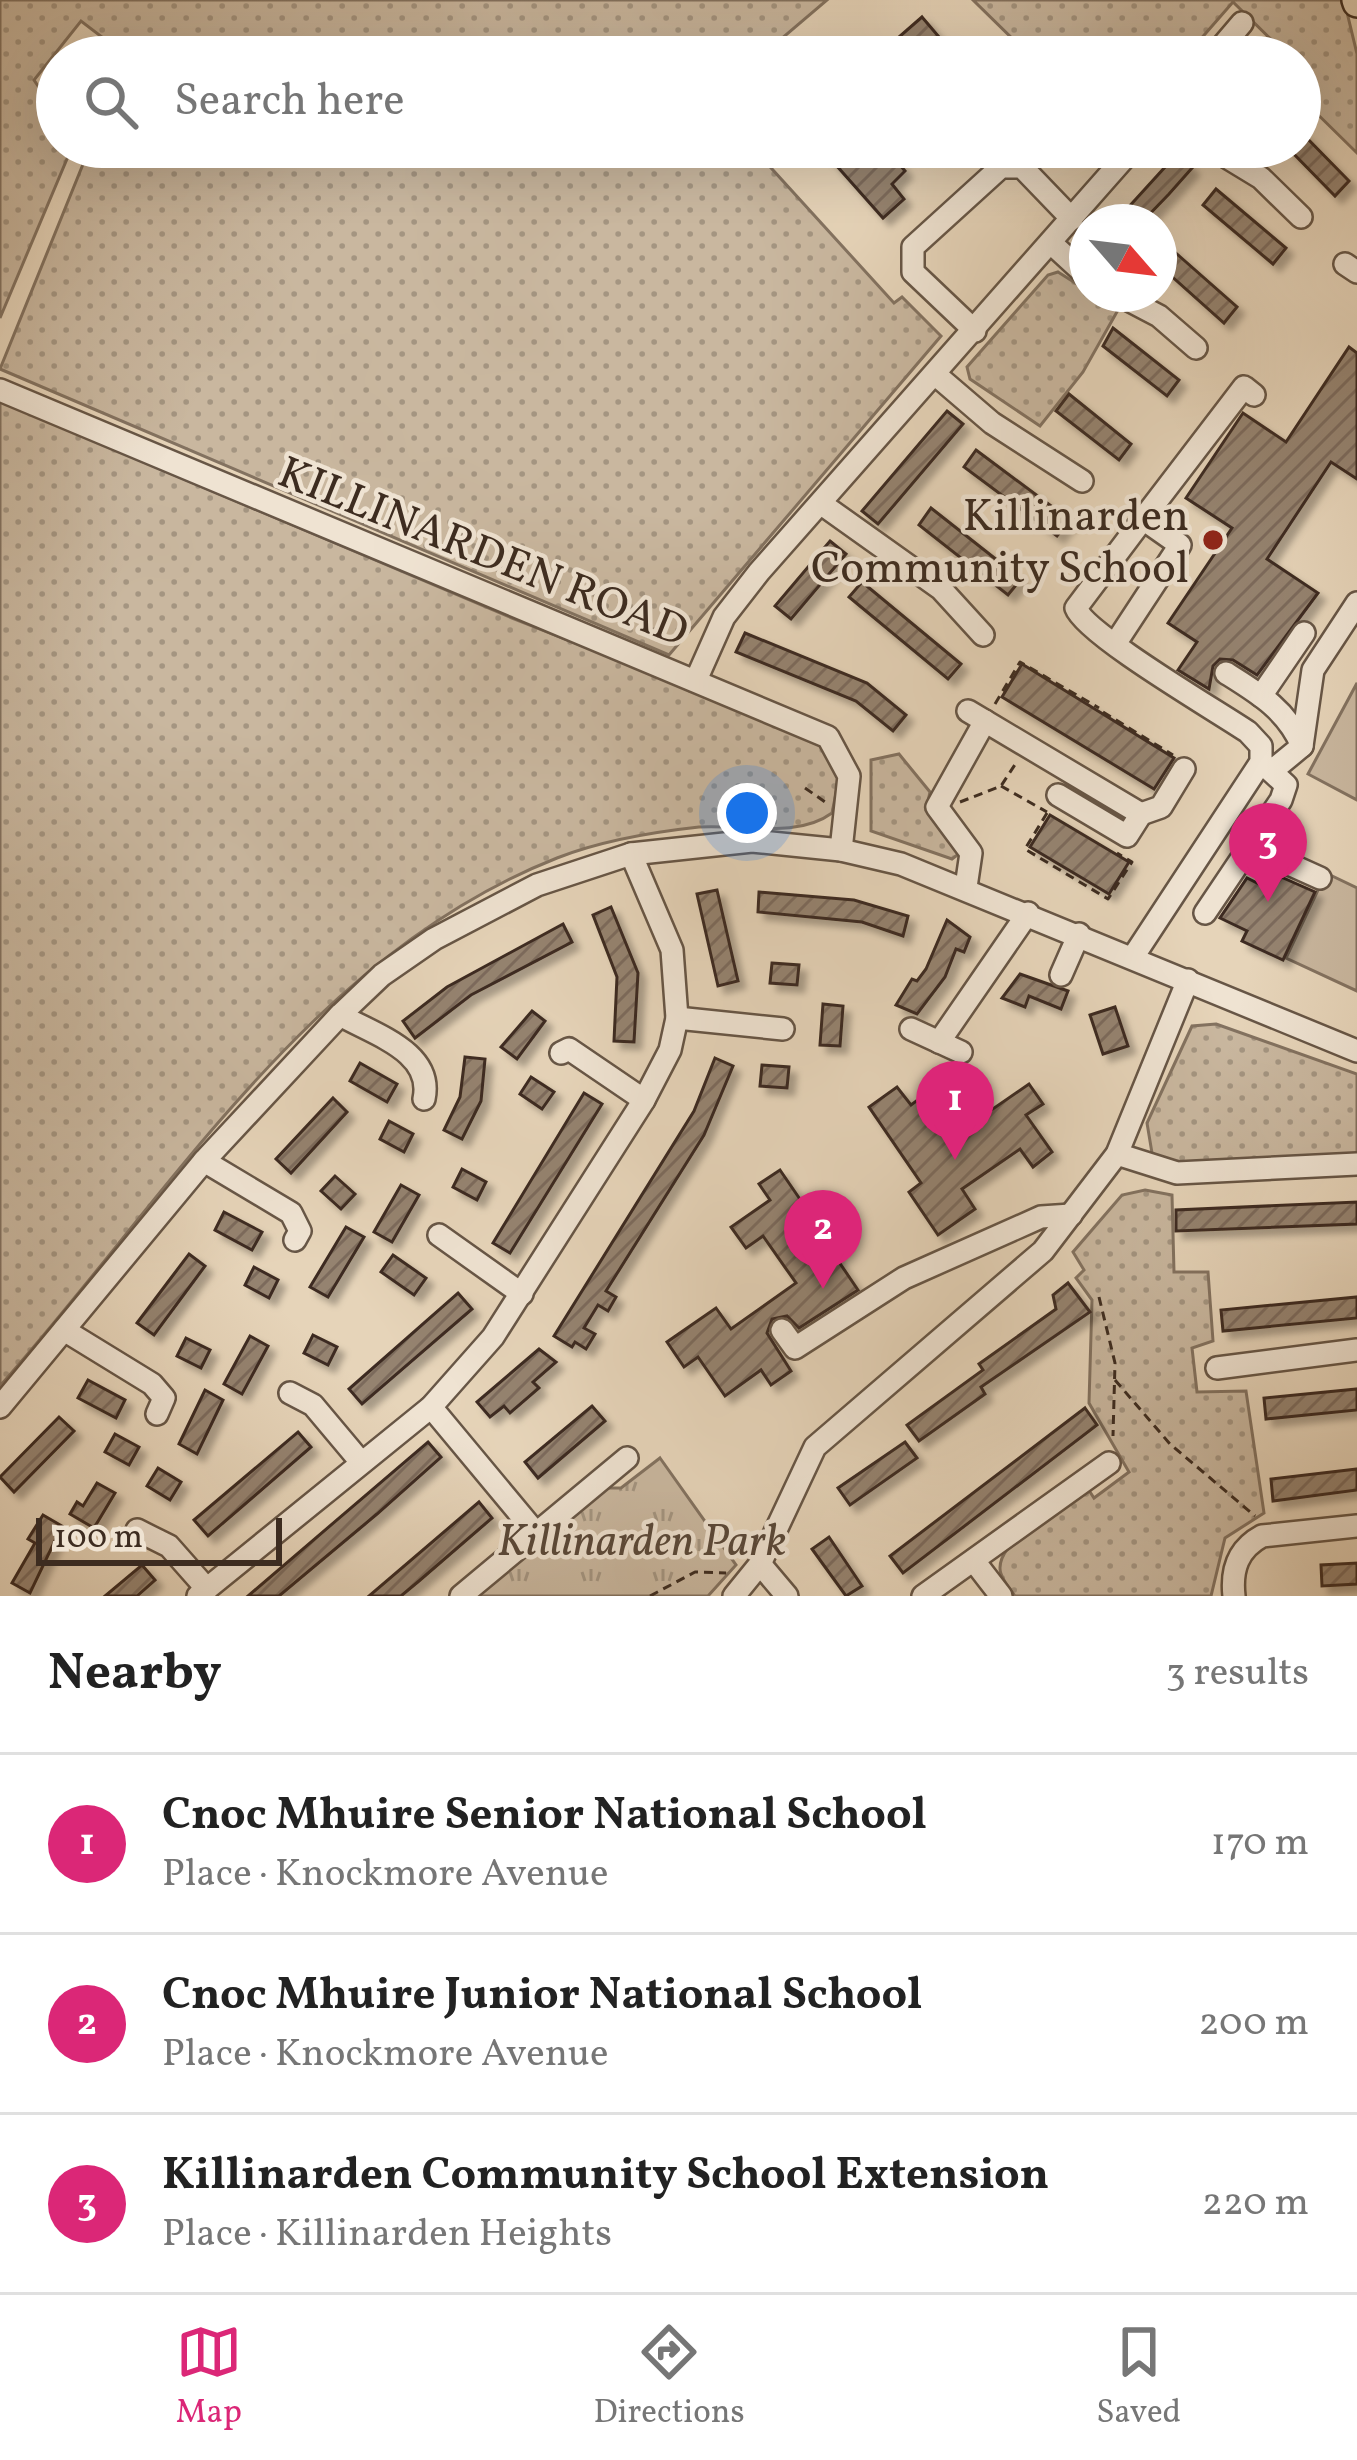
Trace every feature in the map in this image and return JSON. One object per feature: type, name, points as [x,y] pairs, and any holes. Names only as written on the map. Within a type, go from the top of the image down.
[{"type":"street","points":[[1231,36],[1242,23]]},
{"type":"street","points":[[975,331],[913,272],[913,247],[998,168]]},
{"type":"street","points":[[1023,168],[1069,216]]},
{"type":"street","points":[[1085,204],[1116,168]]},
{"type":"street","points":[[1245,168],[1301,217]]},
{"type":"street","points":[[696,680],[724,616],[1069,222]]},
{"type":"street","points":[[1051,243],[1069,260]]},
{"type":"street","points":[[1151,312],[1196,348]]},
{"type":"street","points":[[936,375],[992,423],[1082,481]]},
{"type":"street","points":[[1204,913],[1286,785],[1267,766],[1261,746],[1249,732],[1080,620],[1076,608],[1244,387],[1254,395]]},
{"type":"street","name":"KILLINARDEN ROAD","points":[[0,390],[827,736],[849,776],[841,850]]},
{"type":"street","points":[[823,505],[941,589],[983,635]]},
{"type":"street","points":[[1115,644],[1180,545],[1143,519]]},
{"type":"street","points":[[1302,746],[1313,670],[1357,603]]},
{"type":"street","points":[[1261,695],[1304,633]]},
{"type":"street","points":[[1226,673],[1261,695],[1294,727],[1302,746]]},
{"type":"street","points":[[966,887],[971,853],[937,807],[976,716],[1141,814]]},
{"type":"street","points":[[1133,957],[1267,766],[1302,746]]},
{"type":"street","points":[[1058,795],[1127,836],[1141,814],[1161,807],[1181,764]]},
{"type":"street","points":[[0,1407],[204,1161],[382,975],[488,908],[631,854],[752,841],[841,850],[966,887],[1357,1051]]},
{"type":"street","points":[[1249,846],[1320,878]]},
{"type":"street","points":[[137,1530],[169,1546],[203,1592],[431,1407],[522,1294],[670,1051],[677,1018],[672,950],[631,854]]},
{"type":"street","points":[[939,1042],[1028,913]]},
{"type":"street","points":[[1061,975],[1078,934]]},
{"type":"street","points":[[732,1586],[760,1564],[815,1447],[1043,1251],[1118,1154],[1188,980]]},
{"type":"street","points":[[340,1015],[418,1060],[428,1080],[424,1099]]},
{"type":"street","points":[[677,1018],[783,1029]]},
{"type":"street","points":[[910,1029],[961,1052]]},
{"type":"street","points":[[561,1053],[569,1049],[644,1100]]},
{"type":"street","points":[[1118,1154],[1177,1173],[1357,1164]]},
{"type":"street","points":[[204,1161],[291,1214],[300,1231],[295,1240]]},
{"type":"street","points":[[782,1330],[795,1348],[904,1277],[1041,1216],[1071,1215]]},
{"type":"street","points":[[439,1234],[522,1294]]},
{"type":"street","points":[[64,1330],[152,1384],[164,1398],[157,1414]]},
{"type":"street","points":[[1217,1368],[1357,1350]]},
{"type":"street","points":[[290,1393],[313,1405],[360,1461]]},
{"type":"street","points":[[431,1407],[535,1532]]},
{"type":"street","points":[[461,1596],[627,1458]]},
{"type":"street","points":[[923,1596],[1108,1462]]},
{"type":"street","points":[[1234,1596],[1235,1564],[1250,1543],[1262,1536],[1357,1526]]},
{"type":"street","points":[[974,1561],[1001,1596]]},
{"type":"street","points":[[760,1564],[787,1596]]},
{"type":"path","points":[[976,716],[1020,662],[1181,764]]},
{"type":"path","points":[[943,792],[964,805],[1001,786],[1026,746]]},
{"type":"path","points":[[1001,786],[1047,812],[1025,849],[1108,899],[1132,862],[1115,852]]},
{"type":"path","points":[[805,788],[836,809]]},
{"type":"path","points":[[1099,1297],[1113,1341],[1113,1436]]},
{"type":"path","points":[[1115,1380],[1170,1444],[1259,1522]]},
{"type":"path","points":[[650,1596],[695,1572],[732,1586]]},
{"type":"green space","points":[[0,0],[827,0],[785,36],[101,36],[81,21],[69,36],[36,36],[36,168],[63,168],[0,318]]},
{"type":"green space","points":[[973,0],[1344,0],[1357,54],[1357,153],[1321,118],[1321,36],[1268,36],[1233,2],[1203,36],[1010,36]]},
{"type":"green space","points":[[81,168],[771,168],[894,303],[902,297],[941,336],[669,655],[0,369]]},
{"type":"green space","points":[[1058,272],[1069,279],[1069,312],[1117,312],[1083,372],[1040,426],[970,379],[967,367],[1048,275]]},
{"type":"green space","points":[[0,401],[512,618],[796,730],[820,743],[840,773],[832,813],[818,821],[786,828],[681,829],[574,852],[469,901],[390,955],[317,1018],[250,1087],[0,1386]]},
{"type":"green space","points":[[1357,683],[1357,800],[1308,774]]},
{"type":"green space","points":[[899,754],[930,792],[926,810],[960,853],[952,859],[871,831],[871,760]]},
{"type":"green space","points":[[1326,873],[1357,888],[1357,991],[1286,958]]},
{"type":"green space","points":[[1216,1024],[1357,1074],[1357,1155],[1177,1167],[1152,1153],[1147,1123],[1192,1026]]},
{"type":"green space","points":[[1145,1190],[1172,1195],[1174,1272],[1208,1272],[1213,1341],[1192,1348],[1197,1392],[1246,1391],[1264,1513],[1225,1538],[1211,1596],[1015,1596],[1001,1573],[1008,1548],[1088,1489],[1094,1498],[1129,1472],[1089,1403],[1092,1300],[1076,1278],[1084,1270],[1073,1252],[1122,1195]]},
{"type":"green space","name":"Killinarden Park","points":[[660,1458],[736,1565],[708,1596],[476,1596],[601,1488],[621,1488]]},
{"type":"building","points":[[922,17],[938,36],[900,36]]},
{"type":"building","points":[[1321,152],[1349,181],[1335,196],[1308,168],[1321,168]]},
{"type":"building","points":[[839,168],[902,168],[905,171],[892,184],[904,199],[883,218]]},
{"type":"building","points":[[1164,168],[1192,168],[1159,204],[1131,204]]},
{"type":"building","points":[[1216,189],[1286,248],[1273,264],[1203,205]]},
{"type":"building","points":[[1177,254],[1237,307],[1224,323],[1177,281]]},
{"type":"building","points":[[1113,328],[1179,380],[1167,396],[1103,346]]},
{"type":"building","points":[[1349,347],[1357,353],[1357,479],[1331,462],[1267,559],[1318,593],[1257,675],[1233,660],[1220,659],[1213,666],[1209,689],[1178,670],[1197,642],[1168,623],[1232,528],[1186,498],[1243,413],[1286,442]]},
{"type":"building","points":[[1069,394],[1131,444],[1119,460],[1056,411]]},
{"type":"building","points":[[947,411],[963,424],[878,524],[862,511]]},
{"type":"building","points":[[976,450],[1070,520],[1057,536],[964,467]]},
{"type":"building","points":[[931,508],[1021,579],[1008,595],[919,525]]},
{"type":"building","points":[[830,541],[846,554],[791,619],[775,606]]},
{"type":"building","points":[[862,582],[961,664],[948,679],[849,597]]},
{"type":"building","points":[[745,633],[867,683],[906,715],[893,731],[856,701],[736,652]]},
{"type":"building","points":[[1022,664],[1174,758],[1154,789],[1002,697]]},
{"type":"building","points":[[1050,815],[1129,862],[1109,894],[1030,847]]},
{"type":"building","points":[[1272,873],[1315,892],[1283,960],[1242,941],[1247,931],[1220,918],[1247,878],[1265,887]]},
{"type":"building","points":[[717,890],[738,981],[718,986],[697,894]]},
{"type":"building","points":[[759,892],[854,900],[908,916],[903,936],[862,922],[758,912]]},
{"type":"building","points":[[611,907],[638,973],[634,1042],[614,1041],[617,977],[593,915]]},
{"type":"building","points":[[947,920],[970,937],[964,952],[956,949],[945,977],[917,1014],[896,1005],[912,979],[917,981],[926,969]]},
{"type":"building","points":[[563,924],[572,942],[471,995],[415,1038],[403,1021],[447,987]]},
{"type":"building","points":[[772,963],[799,965],[797,985],[770,983]]},
{"type":"building","points":[[1020,974],[1068,991],[1061,1009],[1029,996],[1025,1007],[1002,998]]},
{"type":"building","points":[[823,1004],[843,1006],[840,1046],[820,1045]]},
{"type":"building","points":[[1115,1007],[1128,1046],[1103,1054],[1090,1015]]},
{"type":"building","points":[[532,1011],[545,1021],[517,1059],[501,1047]]},
{"type":"building","points":[[465,1057],[485,1059],[481,1101],[462,1139],[444,1130],[460,1097]]},
{"type":"building","points":[[715,1058],[733,1066],[704,1135],[606,1291],[616,1297],[608,1311],[598,1305],[584,1328],[595,1334],[586,1349],[575,1342],[572,1347],[554,1336],[694,1111]]},
{"type":"building","points":[[360,1063],[397,1084],[387,1102],[350,1081]]},
{"type":"building","points":[[762,1065],[789,1067],[787,1088],[760,1086]]},
{"type":"building","points":[[531,1077],[554,1092],[542,1109],[520,1094]]},
{"type":"building","points":[[942,1082],[961,1107],[979,1094],[990,1111],[1029,1084],[1043,1104],[1026,1115],[1052,1152],[1033,1167],[1020,1149],[962,1189],[975,1209],[938,1235],[909,1192],[921,1183],[869,1107],[897,1087],[911,1105]]},
{"type":"building","points":[[584,1093],[602,1104],[510,1253],[493,1243]]},
{"type":"building","points":[[333,1098],[347,1112],[291,1173],[276,1159]]},
{"type":"building","points":[[389,1121],[413,1134],[404,1152],[380,1139]]},
{"type":"building","points":[[462,1169],[486,1182],[477,1200],[453,1187]]},
{"type":"building","points":[[780,1170],[806,1208],[825,1195],[839,1216],[818,1231],[858,1290],[799,1328],[787,1316],[772,1319],[767,1333],[791,1371],[771,1385],[761,1370],[725,1396],[698,1357],[684,1367],[667,1342],[716,1308],[731,1329],[796,1283],[763,1236],[746,1248],[731,1227],[770,1200],[759,1184]]},
{"type":"building","points":[[335,1176],[355,1194],[341,1209],[321,1191]]},
{"type":"building","points":[[401,1185],[419,1195],[392,1242],[374,1232]]},
{"type":"building","points":[[1357,1202],[1357,1224],[1176,1231],[1176,1210]]},
{"type":"building","points":[[224,1212],[262,1232],[252,1250],[215,1230]]},
{"type":"building","points":[[346,1227],[364,1237],[328,1297],[310,1287]]},
{"type":"building","points":[[189,1254],[205,1266],[154,1335],[137,1323]]},
{"type":"building","points":[[393,1255],[426,1278],[414,1295],[381,1272]]},
{"type":"building","points":[[254,1267],[278,1280],[269,1298],[245,1285]]},
{"type":"building","points":[[1068,1283],[1090,1312],[981,1387],[985,1394],[919,1441],[907,1425],[983,1370],[979,1364],[1056,1309],[1053,1295]]},
{"type":"building","points":[[458,1293],[472,1309],[362,1404],[349,1389]]},
{"type":"building","points":[[1357,1297],[1357,1318],[1223,1331],[1221,1310]]},
{"type":"building","points":[[313,1335],[337,1347],[328,1365],[304,1353]]},
{"type":"building","points":[[250,1336],[268,1346],[242,1394],[224,1384]]},
{"type":"building","points":[[186,1338],[210,1350],[201,1368],[177,1356]]},
{"type":"building","points":[[539,1349],[556,1362],[533,1382],[539,1388],[510,1413],[504,1406],[490,1417],[477,1402]]},
{"type":"building","points":[[88,1380],[125,1400],[116,1418],[78,1398]]},
{"type":"building","points":[[1357,1389],[1357,1410],[1266,1419],[1264,1398]]},
{"type":"building","points":[[205,1390],[223,1400],[197,1454],[179,1444]]},
{"type":"building","points":[[592,1406],[605,1421],[538,1478],[525,1462]]},
{"type":"building","points":[[1085,1408],[1097,1425],[903,1573],[890,1556]]},
{"type":"building","points":[[59,1417],[74,1431],[14,1492],[0,1477]]},
{"type":"building","points":[[298,1432],[311,1447],[208,1536],[194,1520]]},
{"type":"building","points":[[115,1434],[139,1447],[129,1465],[105,1452]]},
{"type":"building","points":[[428,1442],[441,1457],[377,1514],[279,1596],[248,1596]]},
{"type":"building","points":[[905,1442],[917,1458],[850,1505],[838,1488]]},
{"type":"building","points":[[158,1468],[181,1482],[170,1500],[147,1486]]},
{"type":"building","points":[[1357,1469],[1357,1490],[1273,1501],[1271,1479]]},
{"type":"building","points":[[97,1483],[115,1493],[94,1528],[70,1514],[77,1502],[83,1506]]},
{"type":"building","points":[[479,1502],[492,1518],[419,1581],[401,1596],[369,1596]]},
{"type":"building","points":[[43,1515],[62,1526],[30,1593],[12,1583],[35,1543],[28,1539]]},
{"type":"building","points":[[829,1537],[862,1586],[846,1596],[812,1549]]},
{"type":"building","points":[[1357,1563],[1357,1584],[1322,1586],[1321,1565]]},
{"type":"building","points":[[142,1565],[155,1580],[137,1596],[105,1596]]},
{"type":"place","name":"Killinarden Community School","points":[[1213,540]]},
{"type":"place","name":"Killinarden Community School Extension","points":[[1268,902]]},
{"type":"place","name":"Cnoc Mhuire Senior National School","points":[[955,1160]]},
{"type":"place","name":"Cnoc Mhuire Junior National School","points":[[823,1289]]}]
